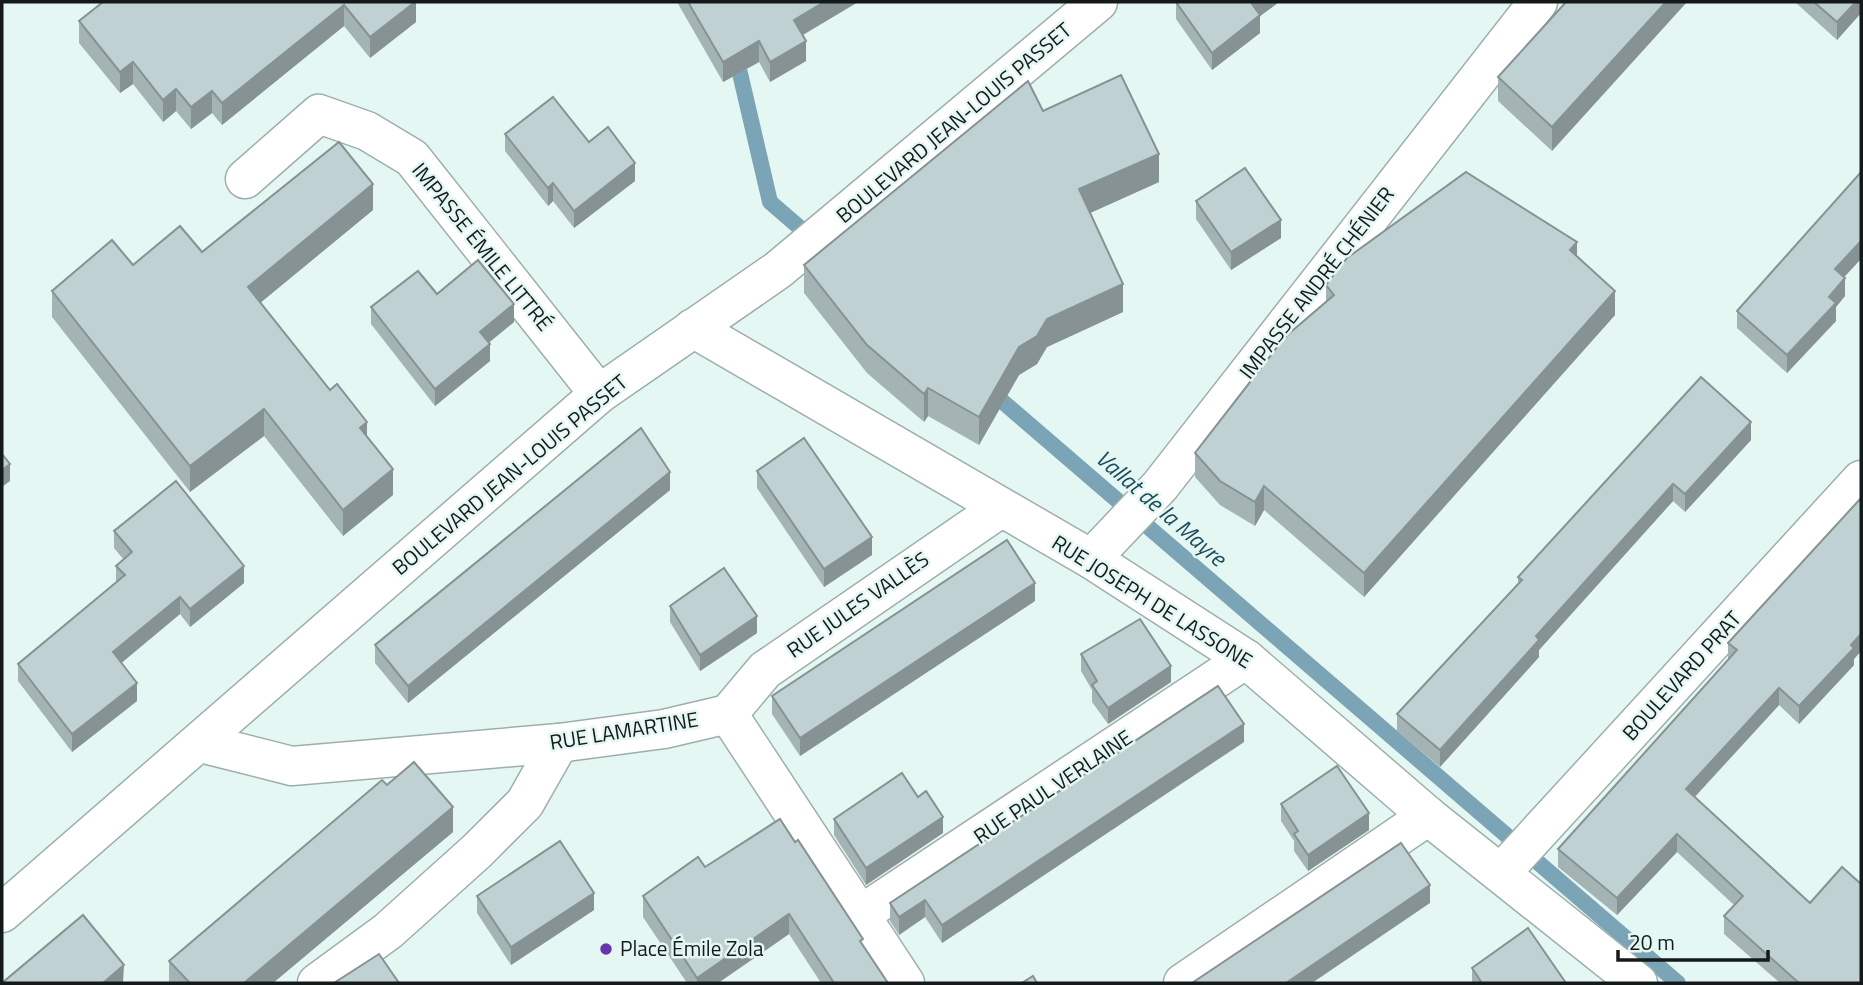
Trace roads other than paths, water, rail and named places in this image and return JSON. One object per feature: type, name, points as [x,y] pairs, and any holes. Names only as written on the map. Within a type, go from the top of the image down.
[{"type":"street","name":"BOULEVARD JEAN-LOUIS PASSET","points":[[2,913],[201,743],[599,394],[778,270],[1098,2]]},
{"type":"street","name":"IMPASSE ANDRÉ CHÉNIER","points":[[1091,559],[1160,486],[1538,2]]},
{"type":"street","name":"IMPASSE ÉMILE LITTRÉ","points":[[245,179],[319,114],[367,131],[412,158],[599,394]]},
{"type":"street","name":"RUE JOSEPH DE LASSONE","points":[[693,328],[999,509],[1091,559],[1246,659],[1429,816],[1502,872],[1620,979]]},
{"type":"street","name":"BOULEVARD PRAT","points":[[1502,872],[1861,480]]},
{"type":"street","name":"RUE JULES VALLÈS","points":[[728,714],[765,670],[999,509]]},
{"type":"street","name":"RUE PAUL VERLAINE","points":[[860,915],[1246,659]]},
{"type":"street","name":"RUE LAMARTINE","points":[[201,743],[292,766],[559,743],[664,729],[728,714],[905,983]]},
{"type":"street","points":[[317,983],[388,930],[486,841],[524,803],[559,743]]},
{"type":"street","points":[[1182,983],[1429,816]]},
{"type":"waterway","name":"Vallat de la Mayre","points":[[735,52],[770,202],[814,240]]},
{"type":"waterway","name":"Vallat de la Mayre","points":[[988,389],[1678,983]]},
{"type":"place","name":"Place Émile Zola","points":[[606,949]]}]
